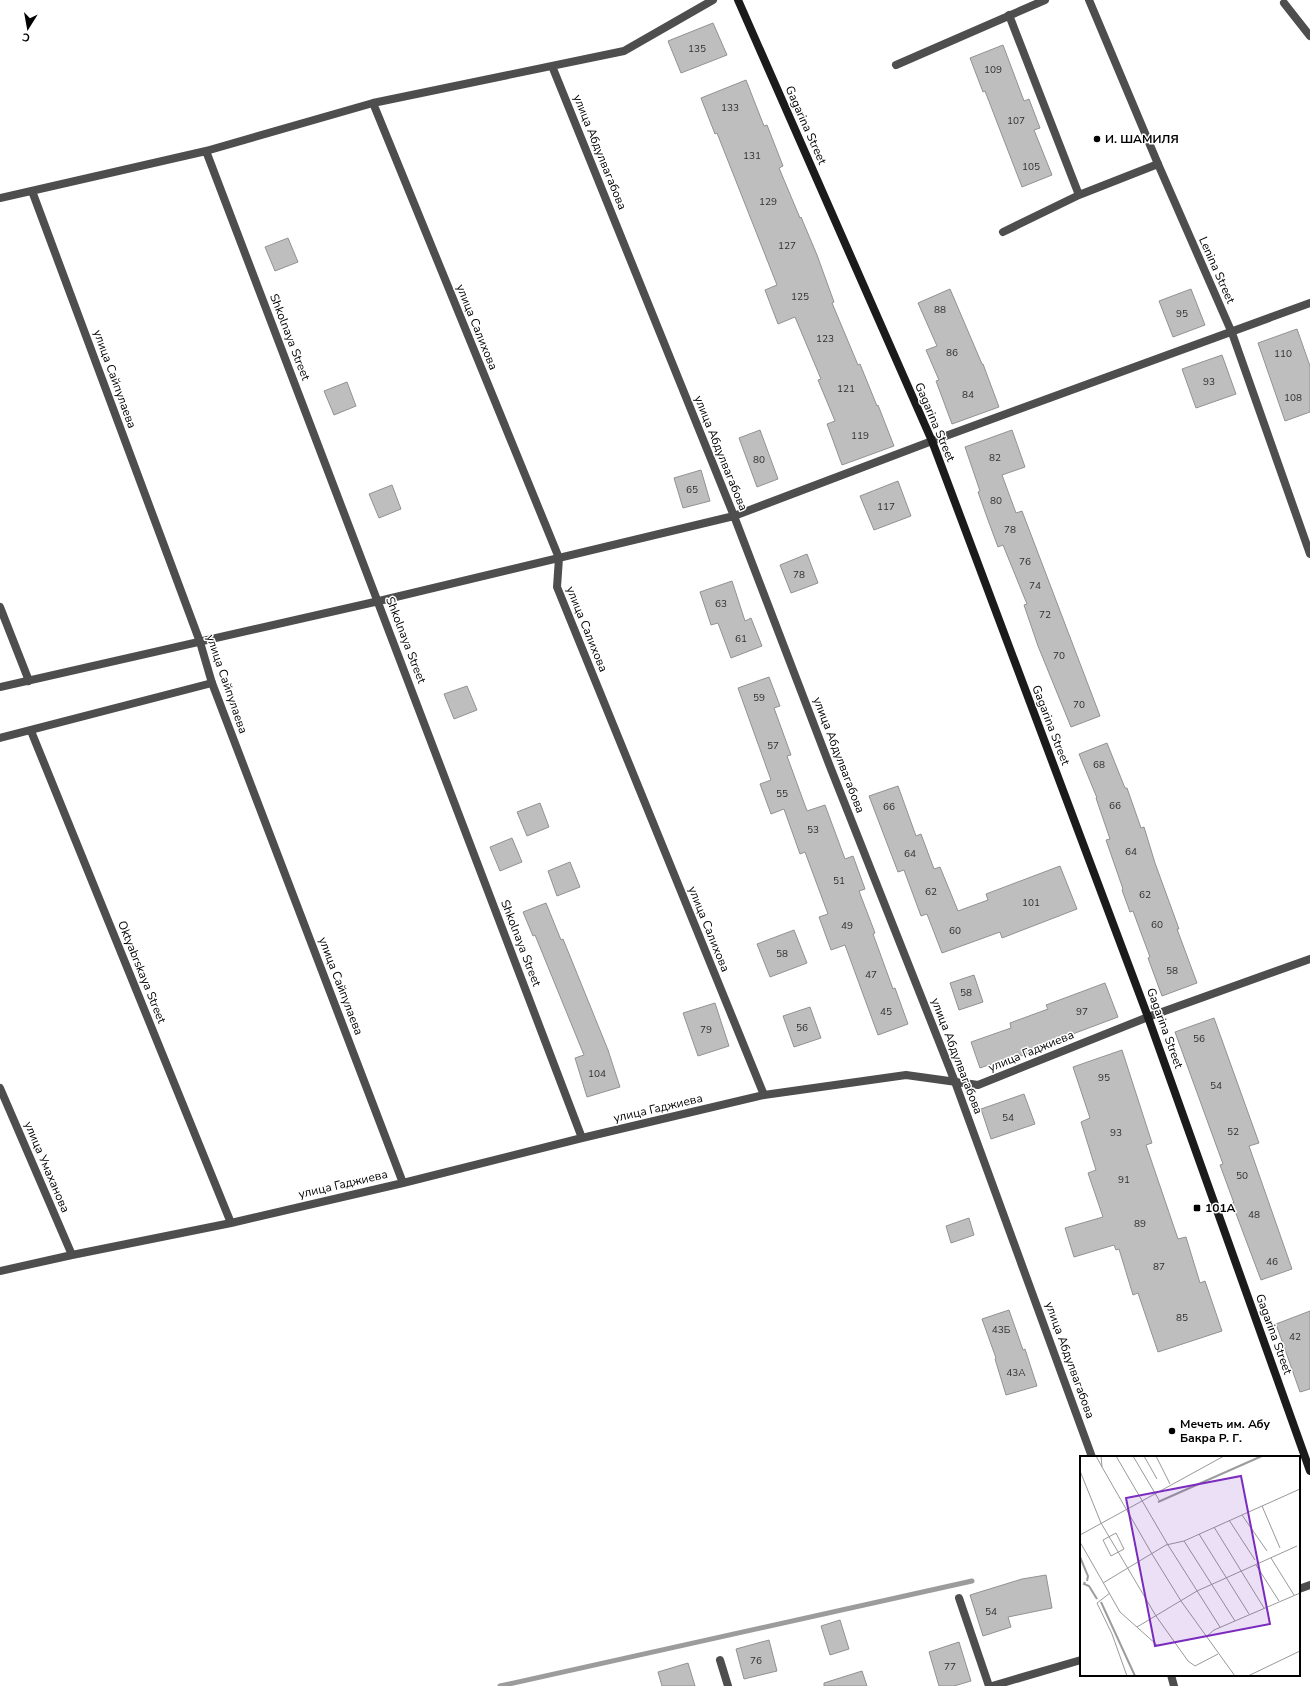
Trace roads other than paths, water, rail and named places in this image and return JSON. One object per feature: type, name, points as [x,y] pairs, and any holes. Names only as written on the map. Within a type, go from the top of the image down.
[{"type":"street","points":[[0,198],[206,151],[373,103],[624,50],[713,0]]},
{"type":"street","name":"Gagarina Street","points":[[738,0],[932,441],[1148,1017],[1310,1471]]},
{"type":"street","points":[[896,65],[1045,0]]},
{"type":"street","name":"Lenina Street","points":[[1089,0],[1158,164],[1232,333],[1310,554]]},
{"type":"street","points":[[1284,3],[1310,36]]},
{"type":"street","points":[[1009,15],[1079,195]]},
{"type":"street","name":"улица Абдулвагабова","points":[[552,66],[734,516],[829,764],[955,1082],[1092,1456]]},
{"type":"street","name":"улица Салихова","points":[[373,103],[558,558],[557,587],[764,1095]]},
{"type":"street","name":"Shkolnaya Street","points":[[206,151],[379,601],[582,1138]]},
{"type":"street","points":[[1003,232],[1079,195],[1158,164]]},
{"type":"street","name":"улица Сайпулаева","points":[[32,191],[200,642],[212,683],[403,1183]]},
{"type":"street","points":[[0,687],[379,601],[734,516],[932,441],[1232,333],[1310,303]]},
{"type":"street","points":[[0,607],[28,681]]},
{"type":"street","points":[[0,738],[212,683]]},
{"type":"street","name":"Oktyabrskaya Street","points":[[31,730],[231,1223]]},
{"type":"street","name":"улица Гаджиева","points":[[0,1271],[231,1223],[403,1183],[582,1138],[764,1095],[906,1075],[978,1085],[1148,1017],[1310,959]]},
{"type":"street","name":"улица Умаханова","points":[[0,1088],[72,1255]]},
{"type":"street","points":[[1300,1589],[1310,1585]]},
{"type":"street","points":[[959,1598],[989,1686]]},
{"type":"street","points":[[720,1660],[728,1686]]},
{"type":"street","points":[[992,1686],[1080,1660]]},
{"type":"street","points":[[1171,1676],[1174,1686]]},
{"type":"waterway","points":[[500,1686],[972,1581]]},
{"type":"place","name":"И. ШАМИЛЯ","points":[[1097,139]]},
{"type":"place","name":"101А","points":[[1197,1208]]},
{"type":"place","name":"Мечеть им. Абу Бакра Р. Г.","points":[[1172,1431]]}]
